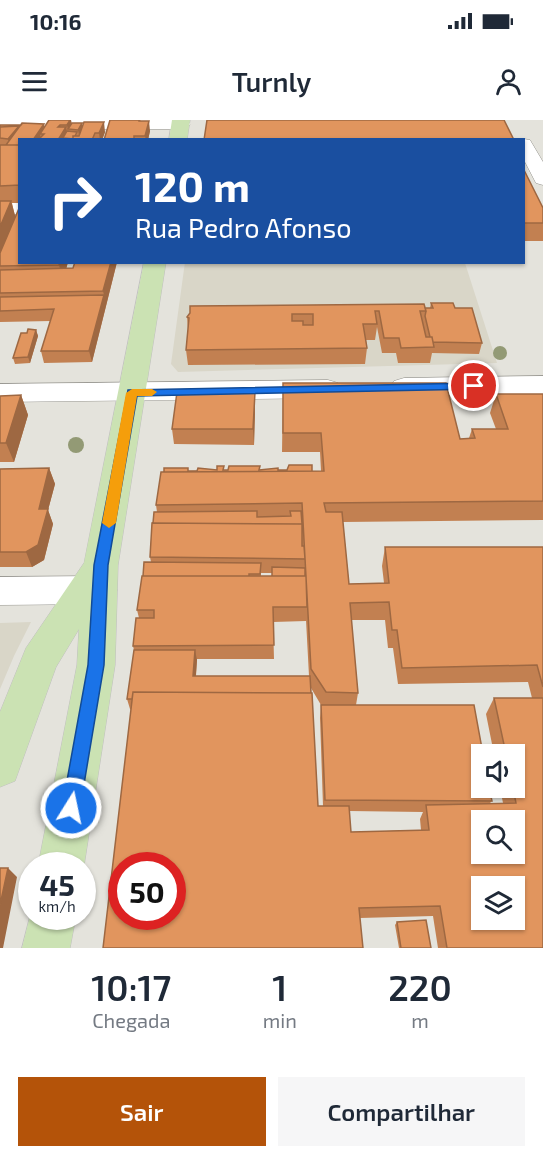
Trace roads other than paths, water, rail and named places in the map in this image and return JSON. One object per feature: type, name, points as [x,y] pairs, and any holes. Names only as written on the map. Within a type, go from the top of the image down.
[{"type":"main road","points":[[63,852],[96,665],[96,582],[156,264]]},
{"type":"main road","points":[[0,767],[39,660],[96,582]]},
{"type":"main road","points":[[46,948],[49,930]]},
{"type":"street","points":[[0,125],[180,128]]},
{"type":"street","points":[[525,147],[543,179]]},
{"type":"street","points":[[0,208],[18,208]]},
{"type":"street","points":[[0,393],[132,393],[543,385]]},
{"type":"street","points":[[0,591],[96,582]]}]
